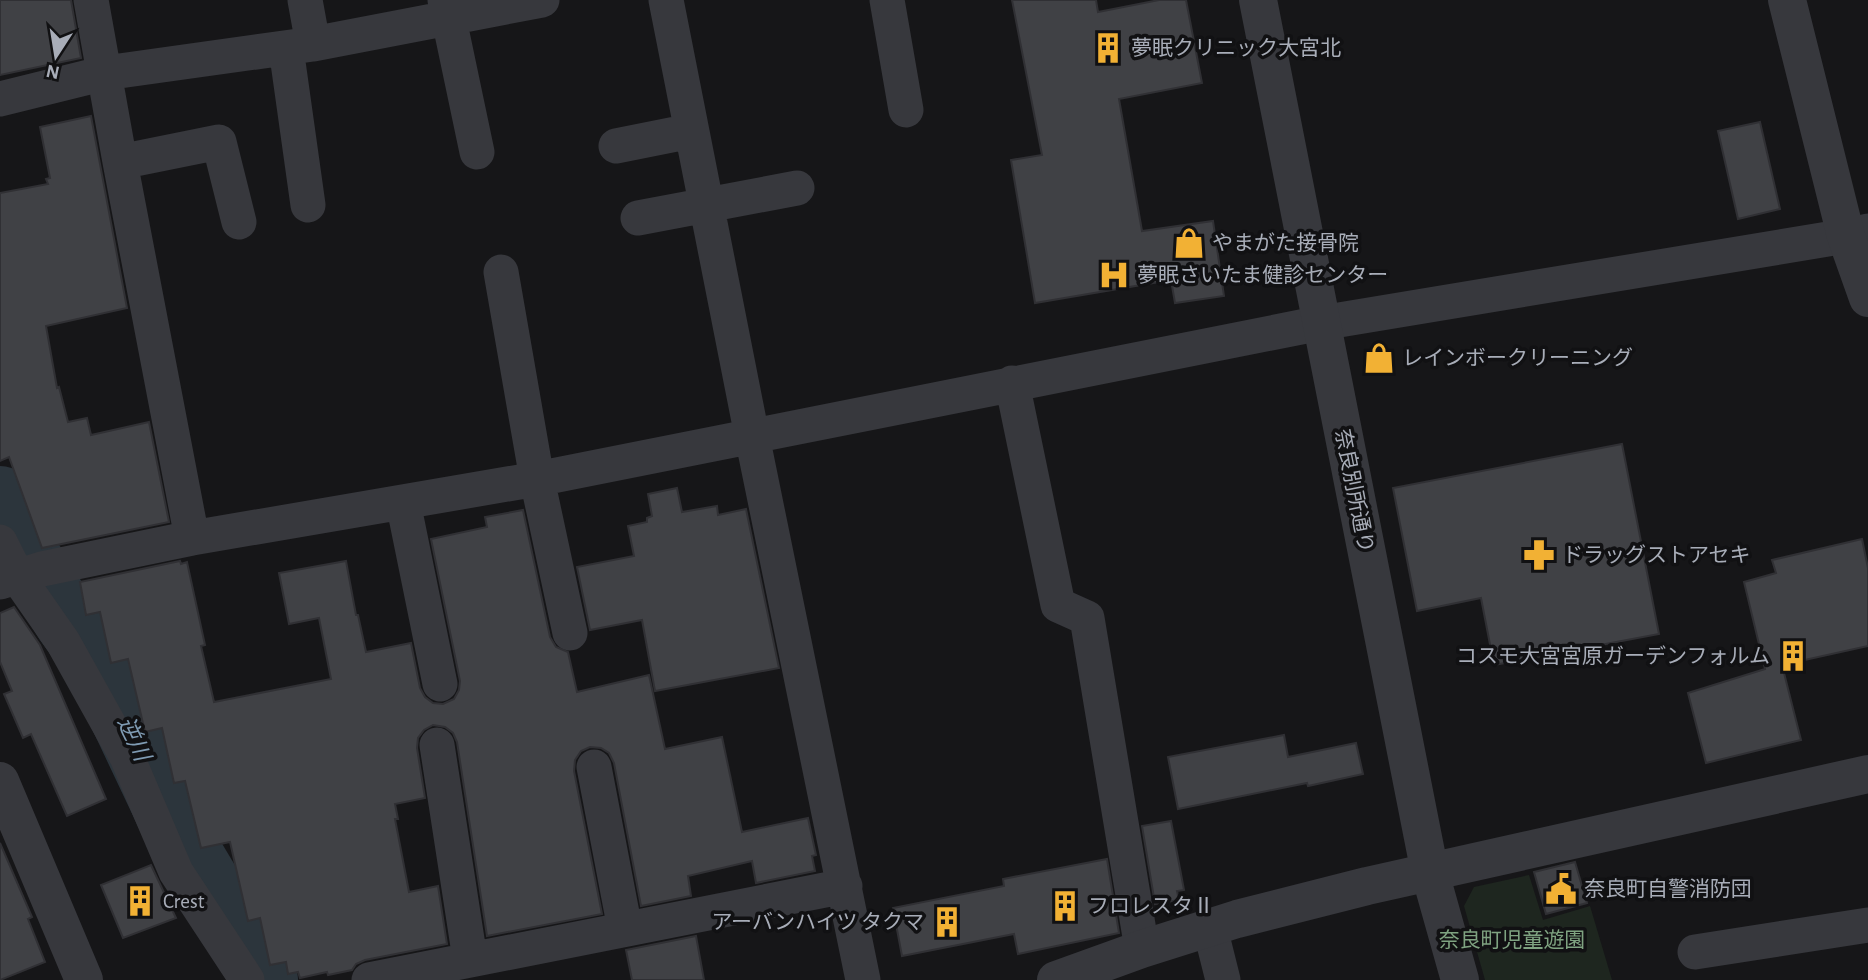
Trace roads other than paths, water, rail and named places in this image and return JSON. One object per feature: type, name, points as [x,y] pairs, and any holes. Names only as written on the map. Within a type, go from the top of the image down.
[{"type":"street","points":[[91,0],[192,538]]},
{"type":"street","points":[[305,0],[299,46],[308,205]]},
{"type":"street","points":[[0,99],[105,73],[299,46],[447,9],[542,0]]},
{"type":"street","points":[[666,0],[863,980]]},
{"type":"street","points":[[887,0],[906,110]]},
{"type":"street","name":"奈良別所通り","points":[[1258,0],[1430,873],[1460,980]]},
{"type":"street","points":[[1787,0],[1857,233],[1868,298]]},
{"type":"street","points":[[447,9],[477,152]]},
{"type":"street","points":[[616,146],[691,131]]},
{"type":"street","points":[[120,162],[219,142],[239,222]]},
{"type":"street","points":[[638,218],[797,188]]},
{"type":"street","points":[[22,575],[192,538],[537,479],[1321,323],[1857,233]]},
{"type":"street","points":[[501,272],[537,479],[570,633]]},
{"type":"street","points":[[1012,383],[1058,605],[1087,618],[1142,950]]},
{"type":"street","points":[[403,502],[440,684]]},
{"type":"street","points":[[0,542],[63,642],[127,757],[176,872],[247,980]]},
{"type":"street","points":[[437,745],[470,959]]},
{"type":"street","points":[[594,767],[625,929]]},
{"type":"street","points":[[1056,980],[1210,928],[1367,886],[1868,774]]},
{"type":"street","points":[[0,781],[84,980]]},
{"type":"street","points":[[369,980],[845,886]]},
{"type":"street","points":[[1695,952],[1868,925]]},
{"type":"street","points":[[1210,928],[1223,980]]},
{"type":"waterway","name":"逆川","points":[[0,499],[23,549],[111,692],[179,836],[265,980]]},
{"type":"place","name":"夢眠クリニック大宮北","points":[[1108,48]]},
{"type":"place","name":"やまがた接骨院","points":[[1189,243]]},
{"type":"place","name":"夢眠さいたま健診センター","points":[[1114,275]]},
{"type":"place","name":"レインボークリーニング","points":[[1379,358]]},
{"type":"place","name":"ドラッグストアセキ","points":[[1539,555]]},
{"type":"place","name":"コスモ大宮宮原ガーデンフォルム","points":[[1793,656]]},
{"type":"place","name":"奈良町自警消防団","points":[[1561,889]]},
{"type":"place","name":"Crest","points":[[140,901]]},
{"type":"place","name":"フロレスタⅡ","points":[[1065,906]]},
{"type":"place","name":"アーバンハイツ タクマ","points":[[947,922]]},
{"type":"park label","name":"奈良町児童遊園","points":[[1512,940]]}]
